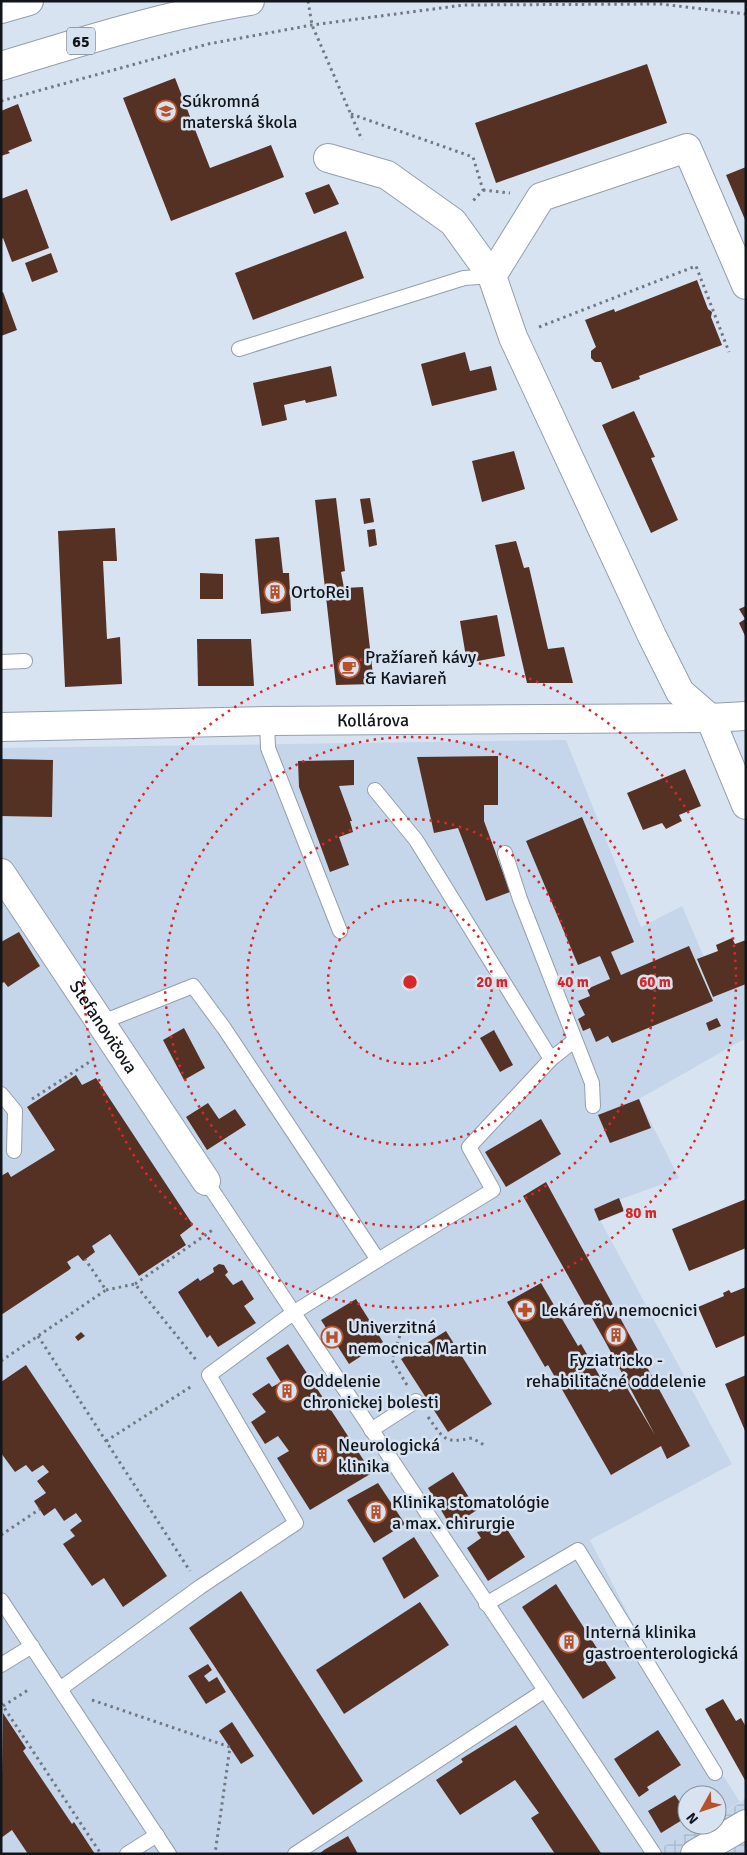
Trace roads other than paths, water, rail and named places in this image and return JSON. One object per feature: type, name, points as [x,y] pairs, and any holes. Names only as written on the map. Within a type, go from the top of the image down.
[{"type":"street","points":[[1,9],[28,1]]},
{"type":"street","name":"65","points":[[1,66],[117,31],[167,10],[204,9],[245,2]]},
{"type":"street","points":[[492,276],[541,197],[687,148],[746,285]]},
{"type":"street","points":[[328,158],[386,176],[454,222],[492,276],[513,337],[652,636],[680,692],[710,718],[746,805]]},
{"type":"street","name":"Kollárova","points":[[1,727],[267,720],[710,718],[746,716]]},
{"type":"street","name":"Štefanovičova","points":[[1,873],[206,1182]]},
{"type":"street","points":[[695,1854],[746,1824]]},
{"type":"lane","points":[[239,349],[464,278],[492,276]]},
{"type":"lane","points":[[1,662],[25,661]]},
{"type":"lane","points":[[267,720],[268,748],[340,931]]},
{"type":"lane","points":[[375,790],[416,840],[552,1059]]},
{"type":"lane","points":[[505,853],[520,899],[592,1083],[594,1106]]},
{"type":"lane","points":[[100,1023],[192,986],[224,1028],[378,1260]]},
{"type":"lane","points":[[60,1689],[200,1587],[296,1523],[209,1375],[293,1313],[493,1190],[469,1147],[552,1059],[574,1041]]},
{"type":"lane","points":[[1,1094],[15,1110],[14,1151]]},
{"type":"lane","points":[[206,1182],[654,1854]]},
{"type":"lane","points":[[371,1430],[416,1402]]},
{"type":"lane","points":[[486,1604],[578,1550],[715,1772]]},
{"type":"lane","points":[[1,1600],[169,1854]]},
{"type":"lane","points":[[1,1666],[32,1646]]},
{"type":"lane","points":[[295,1854],[544,1691]]},
{"type":"lane","points":[[127,1854],[157,1835]]},
{"type":"place","name":"Súkromná materská škola","points":[[166,111]]},
{"type":"place","name":"OrtoRei","points":[[275,592]]},
{"type":"place","name":"Pražíareň kávy & Kaviareň","points":[[349,667]]},
{"type":"place","name":"Lekáreň v nemocnici","points":[[525,1310]]},
{"type":"place","name":"Fyziatricko - rehabilitačné oddelenie","points":[[616,1335]]},
{"type":"place","name":"Univerzitná nemocnica Martin","points":[[332,1337]]},
{"type":"place","name":"Oddelenie chronickej bolesti","points":[[287,1391]]},
{"type":"place","name":"Neurologická klinika","points":[[322,1455]]},
{"type":"place","name":"Klinika stomatológie a max. chirurgie","points":[[376,1512]]},
{"type":"place","name":"Interná klinika gastroenterologická","points":[[569,1642]]}]
